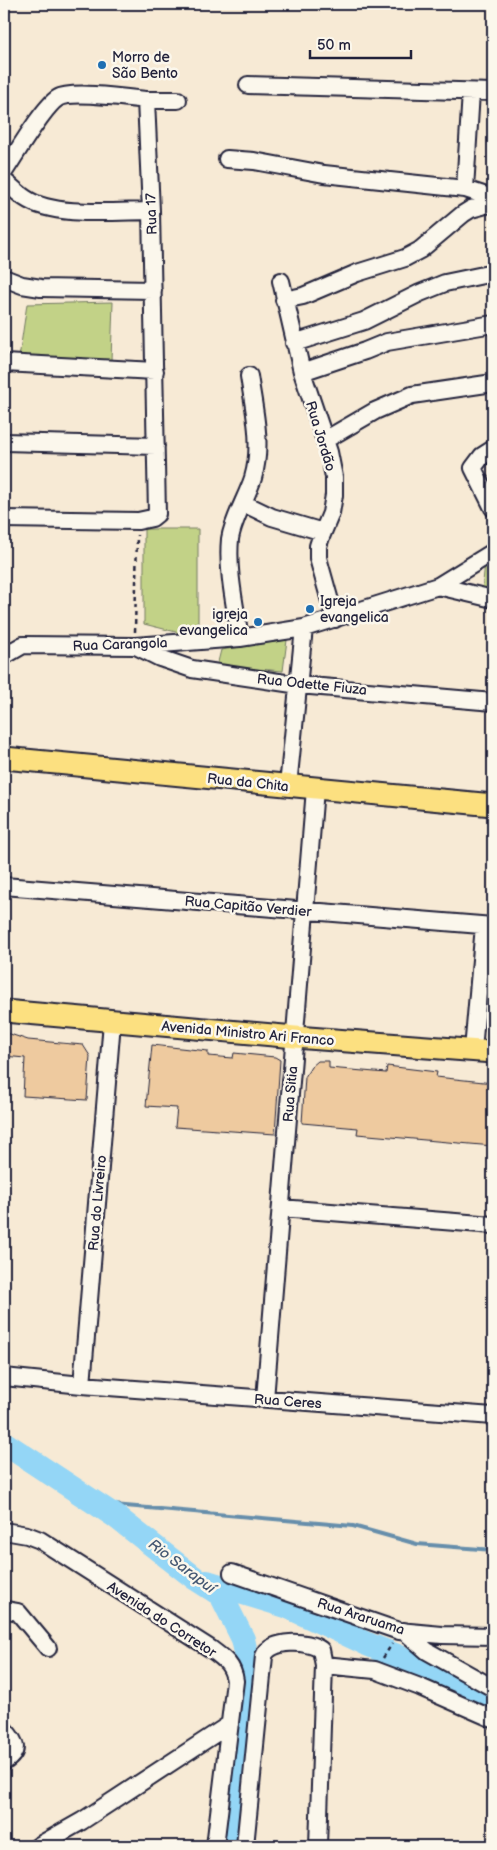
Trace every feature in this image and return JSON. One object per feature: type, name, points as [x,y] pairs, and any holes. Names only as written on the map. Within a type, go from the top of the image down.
[{"type":"main road","name":"Rua da Chita","points":[[4,758],[493,805]]},
{"type":"main road","name":"Avenida Ministro Ari Franco","points":[[4,1011],[112,1022],[483,1051]]},
{"type":"street","points":[[248,85],[493,92]]},
{"type":"street","points":[[465,189],[471,92]]},
{"type":"street","points":[[4,172],[47,109],[58,98],[70,94],[146,100],[178,100]]},
{"type":"street","name":"Rua 17","points":[[138,521],[155,517],[158,508],[151,211],[146,100]]},
{"type":"street","points":[[227,159],[340,176],[465,189],[493,198]]},
{"type":"street","points":[[4,181],[25,199],[41,206],[61,210],[151,211]]},
{"type":"street","points":[[284,300],[304,296],[357,273],[405,258],[420,250],[462,214],[471,209],[493,203]]},
{"type":"street","points":[[294,343],[364,321],[420,293],[445,283],[493,273]]},
{"type":"street","points":[[4,278],[22,286],[41,288],[153,290]]},
{"type":"street","name":"Rua Jordão","points":[[281,281],[294,343],[325,440],[334,477],[332,514],[318,546],[318,558],[336,619]]},
{"type":"street","points":[[302,372],[387,342],[493,324]]},
{"type":"street","points":[[4,363],[154,371]]},
{"type":"street","points":[[240,638],[229,557],[231,536],[253,478],[258,455],[258,436],[249,376]]},
{"type":"street","points":[[325,440],[375,411],[412,395],[493,383]]},
{"type":"street","points":[[4,442],[156,446]]},
{"type":"street","points":[[493,449],[482,456],[473,468],[493,508]]},
{"type":"street","points":[[243,503],[272,517],[323,532]]},
{"type":"street","points":[[4,519],[138,521]]},
{"type":"street","name":"Rua Carangola","points":[[4,641],[23,645],[135,646],[240,638],[304,628],[438,586],[493,552]]},
{"type":"street","points":[[438,586],[493,599]]},
{"type":"street","points":[[288,786],[304,628]]},
{"type":"street","points":[[4,656],[23,645]]},
{"type":"street","name":"Rua Odette Fiuza","points":[[135,646],[160,658],[192,669],[299,685],[493,702]]},
{"type":"street","name":"Rua Sitia","points":[[265,1399],[315,788]]},
{"type":"street","name":"Rua Capitão Verdier","points":[[4,886],[489,926]]},
{"type":"street","points":[[483,1051],[489,926]]},
{"type":"street","name":"Rua do Livreiro","points":[[82,1385],[112,1022]]},
{"type":"street","points":[[281,1208],[493,1225]]},
{"type":"street","name":"Rua Ceres","points":[[4,1377],[82,1385],[493,1416]]},
{"type":"street","name":"Avenida do Corretor","points":[[4,1530],[40,1540],[211,1649],[228,1662],[234,1670],[235,1681],[215,1846]]},
{"type":"street","name":"Rua Araruama","points":[[232,1574],[399,1636],[493,1636]]},
{"type":"street","points":[[4,1611],[18,1612],[48,1648]]},
{"type":"street","points":[[399,1636],[493,1688]]},
{"type":"street","points":[[246,1846],[264,1656],[266,1650],[276,1645],[309,1644],[320,1650],[324,1665],[318,1846]]},
{"type":"street","points":[[324,1665],[376,1670],[493,1719]]},
{"type":"street","points":[[38,1846],[82,1821],[230,1724]]},
{"type":"street","points":[[4,1729],[15,1742],[15,1748],[8,1759]]},
{"type":"path","points":[[135,646],[138,521]]},
{"type":"path","points":[[381,1662],[399,1636]]},
{"type":"green space","points":[[113,302],[111,360],[19,358],[27,304]]},
{"type":"green space","points":[[144,529],[198,529],[198,635],[188,635],[144,624]]},
{"type":"green space","points":[[493,558],[493,592],[482,591],[485,563]]},
{"type":"green space","points":[[287,640],[283,671],[217,666],[221,650]]},
{"type":"building","points":[[4,1032],[28,1040],[83,1045],[90,1056],[87,1100],[23,1096],[25,1058],[4,1056]]},
{"type":"building","points":[[152,1045],[208,1051],[208,1056],[233,1058],[234,1053],[275,1057],[280,1060],[275,1134],[175,1127],[177,1108],[146,1106]]},
{"type":"building","points":[[318,1061],[329,1061],[329,1068],[386,1073],[387,1066],[437,1072],[436,1077],[493,1083],[493,1146],[357,1134],[358,1128],[302,1123],[305,1077],[311,1067]]},
{"type":"waterway","name":"Rio Sarapuí","points":[[4,1443],[115,1516],[196,1579],[221,1595],[243,1639],[253,1685],[234,1846]]},
{"type":"waterway","points":[[78,1492],[114,1505],[353,1526],[417,1544],[493,1550]]},
{"type":"waterway","points":[[207,1582],[286,1606],[367,1644],[412,1662],[469,1692],[493,1701]]},
{"type":"place","name":"Morro de São Bento","points":[[102,65]]},
{"type":"place","name":"Igreja evangelica","points":[[310,609]]},
{"type":"place","name":"igreja evangelica","points":[[258,622]]}]
